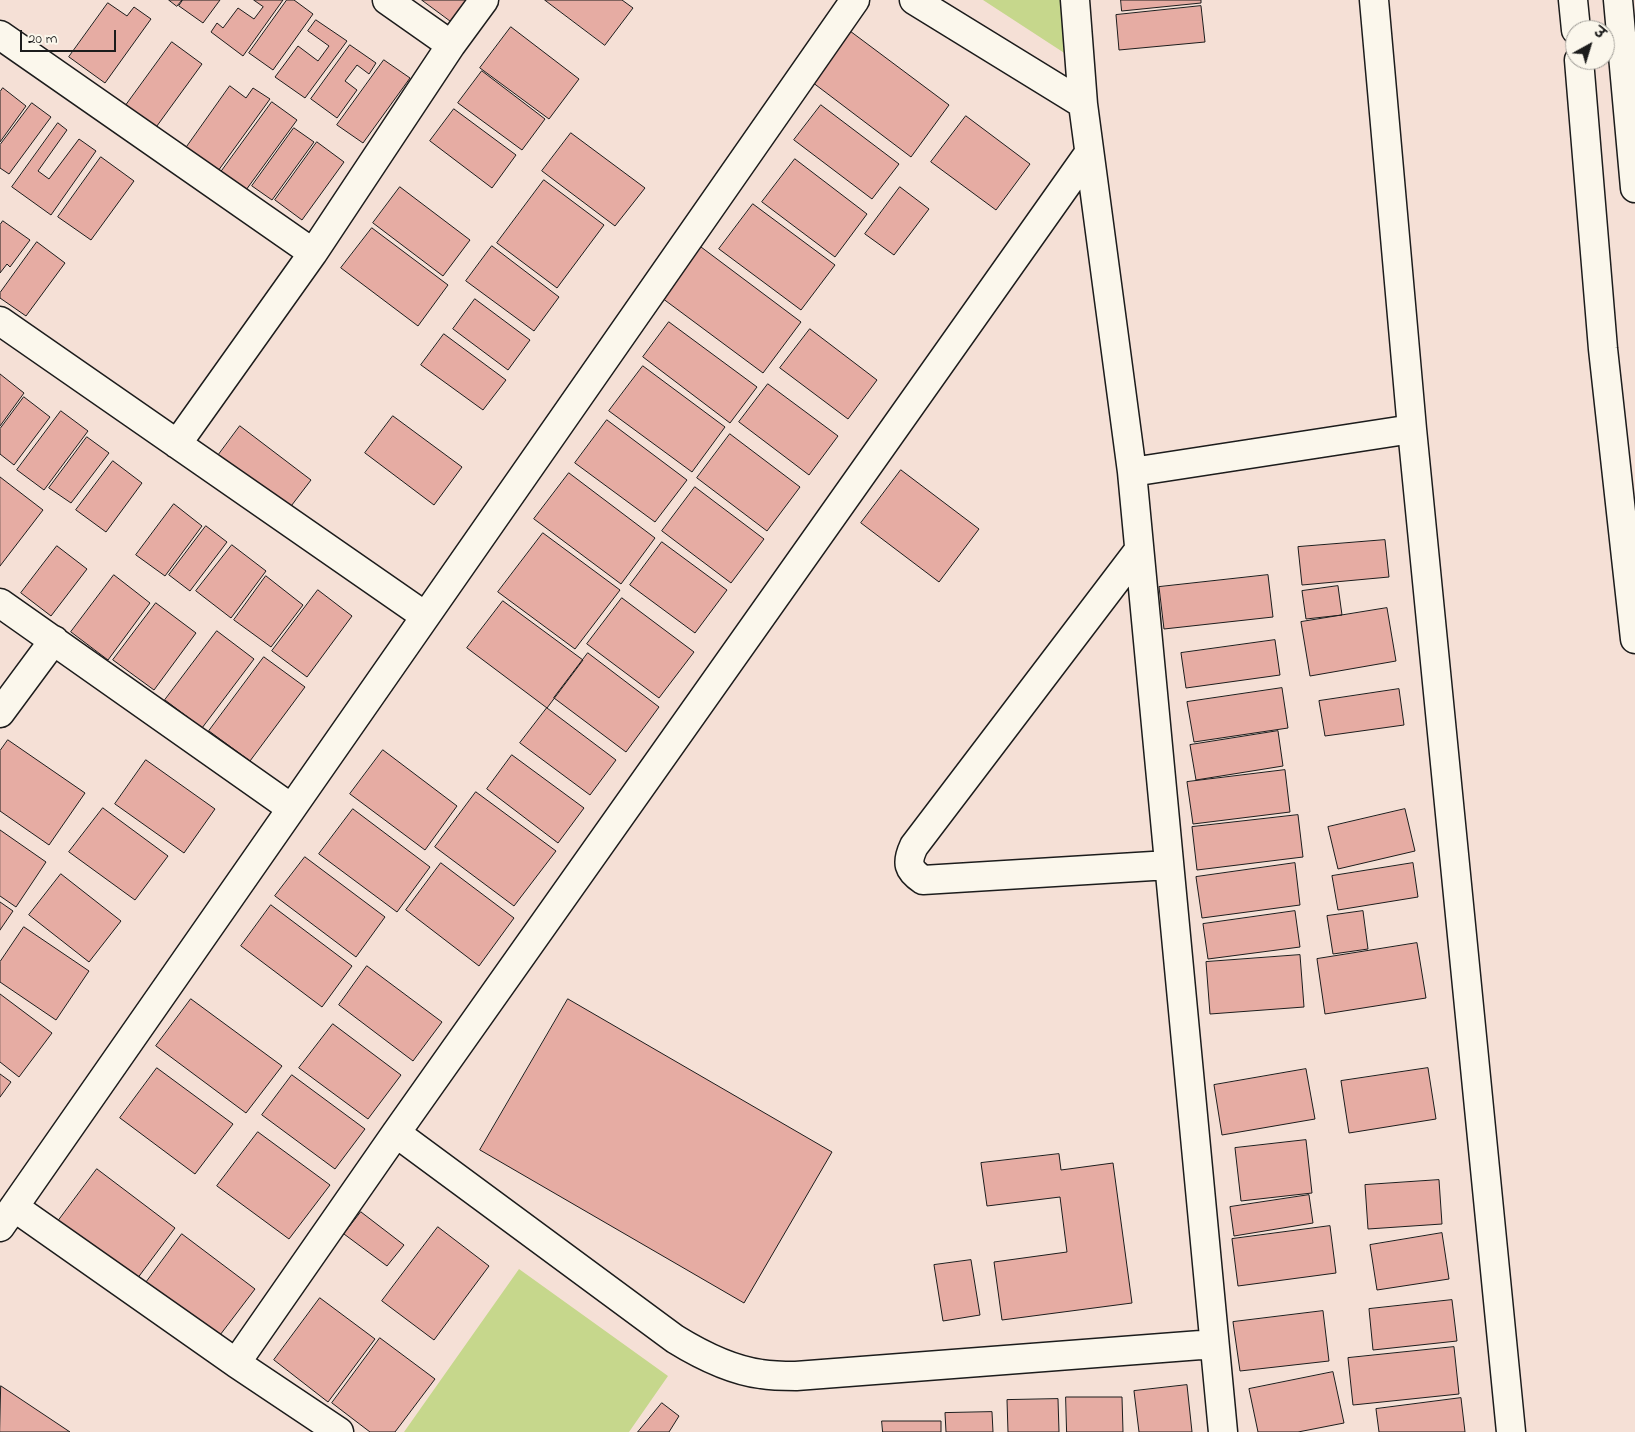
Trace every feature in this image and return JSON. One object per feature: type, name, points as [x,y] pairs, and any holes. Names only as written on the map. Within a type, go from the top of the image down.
[{"type":"street","points":[[387,0],[451,45]]},
{"type":"street","points":[[177,444],[313,253],[451,45],[484,0]]},
{"type":"street","points":[[339,1432],[236,1363],[7,1217],[854,0]]},
{"type":"street","points":[[914,0],[1083,104]]},
{"type":"street","points":[[1075,0],[1083,104],[1132,472],[1222,1432]]},
{"type":"street","points":[[1374,0],[1412,429],[1511,1432]]},
{"type":"street","points":[[1573,0],[1575,20]]},
{"type":"street","points":[[1618,0],[1635,188]]},
{"type":"street","points":[[0,35],[313,253]]},
{"type":"street","points":[[1579,70],[1603,349],[1635,639]]},
{"type":"street","points":[[236,1363],[396,1133],[1089,153]]},
{"type":"street","points":[[0,321],[425,616]]},
{"type":"street","points":[[1132,472],[1412,429]]},
{"type":"street","points":[[1139,550],[914,846],[909,856],[909,866],[914,874],[924,880],[1169,865]]},
{"type":"street","points":[[0,602],[292,808]]},
{"type":"street","points":[[0,713],[54,640]]},
{"type":"street","points":[[396,1133],[675,1339],[701,1355],[733,1367],[760,1374],[796,1376],[1214,1344]]},
{"type":"green space","points":[[983,0],[1066,0],[1072,58]]},
{"type":"green space","points":[[519,1269],[668,1376],[629,1432],[404,1432]]},
{"type":"building","points":[[169,0],[182,0],[177,6]]},
{"type":"building","points":[[183,0],[220,0],[203,23],[179,6]]},
{"type":"building","points":[[254,0],[283,0],[243,56],[211,32],[217,23],[223,28],[238,8],[254,19],[263,7]]},
{"type":"building","points":[[287,0],[294,0],[313,14],[273,70],[249,53]]},
{"type":"building","points":[[422,0],[474,0],[456,25]]},
{"type":"building","points":[[545,0],[622,0],[633,8],[605,45]]},
{"type":"building","points":[[1121,0],[1201,0],[1201,3],[1122,11]]},
{"type":"building","points":[[108,3],[127,16],[134,7],[151,19],[105,83],[69,57]]},
{"type":"building","points":[[1201,6],[1205,42],[1119,50],[1116,15]]},
{"type":"building","points":[[316,20],[347,41],[305,98],[275,77],[298,46],[318,61],[329,46],[308,31]]},
{"type":"building","points":[[511,27],[579,79],[549,119],[480,68]]},
{"type":"building","points":[[850,31],[949,105],[911,157],[812,82]]},
{"type":"building","points":[[172,42],[202,64],[154,130],[124,108]]},
{"type":"building","points":[[350,45],[376,63],[369,74],[357,65],[345,81],[357,90],[337,118],[311,99]]},
{"type":"building","points":[[384,60],[410,78],[363,143],[337,125]]},
{"type":"building","points":[[482,71],[545,119],[522,150],[458,103]]},
{"type":"building","points":[[230,86],[246,98],[253,88],[270,99],[218,171],[186,148]]},
{"type":"building","points":[[3,88],[26,106],[0,142],[0,92]]},
{"type":"building","points":[[272,102],[297,120],[246,190],[221,172]]},
{"type":"building","points":[[32,103],[51,117],[9,174],[0,168],[0,145]]},
{"type":"building","points":[[821,105],[899,164],[872,199],[794,140]]},
{"type":"building","points":[[454,109],[516,155],[492,188],[430,141]]},
{"type":"building","points":[[966,116],[1030,164],[996,210],[931,162]]},
{"type":"building","points":[[58,123],[67,130],[38,171],[49,179],[79,139],[96,151],[51,215],[12,187]]},
{"type":"building","points":[[294,128],[314,142],[272,200],[252,186]]},
{"type":"building","points":[[571,133],[645,188],[615,226],[542,171]]},
{"type":"building","points":[[317,142],[344,162],[302,220],[275,200]]},
{"type":"building","points":[[101,157],[134,181],[91,240],[58,217]]},
{"type":"building","points":[[795,159],[867,214],[835,257],[762,202]]},
{"type":"building","points":[[544,180],[604,225],[557,288],[497,243]]},
{"type":"building","points":[[400,187],[470,240],[443,276],[373,223]]},
{"type":"building","points":[[900,187],[929,209],[894,255],[865,234]]},
{"type":"building","points":[[753,204],[835,265],[801,310],[719,249]]},
{"type":"building","points":[[3,221],[30,240],[10,267],[7,264],[0,273],[0,225]]},
{"type":"building","points":[[372,228],[448,285],[418,326],[341,268]]},
{"type":"building","points":[[37,242],[65,263],[26,316],[0,298],[0,293]]},
{"type":"building","points":[[492,246],[559,297],[534,331],[466,281]]},
{"type":"building","points":[[701,247],[801,322],[763,373],[662,298]]},
{"type":"building","points":[[475,299],[530,340],[508,370],[453,329]]},
{"type":"building","points":[[669,322],[757,387],[730,423],[643,357]]},
{"type":"building","points":[[810,329],[877,380],[848,419],[780,368]]},
{"type":"building","points":[[444,334],[506,380],[483,410],[421,365]]},
{"type":"building","points":[[643,366],[725,427],[692,472],[609,411]]},
{"type":"building","points":[[0,374],[24,393],[0,426]]},
{"type":"building","points":[[768,384],[838,436],[809,475],[739,422]]},
{"type":"building","points":[[24,397],[50,417],[14,465],[0,454],[0,429]]},
{"type":"building","points":[[61,411],[88,431],[44,490],[17,470]]},
{"type":"building","points":[[393,416],[462,467],[434,505],[365,453]]},
{"type":"building","points":[[607,420],[687,480],[655,522],[575,463]]},
{"type":"building","points":[[240,426],[311,480],[285,514],[214,461]]},
{"type":"building","points":[[730,434],[800,487],[767,531],[697,478]]},
{"type":"building","points":[[87,437],[109,453],[71,503],[49,488]]},
{"type":"building","points":[[113,461],[142,483],[106,532],[76,510]]},
{"type":"building","points":[[901,470],[979,529],[939,582],[861,523]]},
{"type":"building","points":[[569,473],[655,538],[621,584],[534,519]]},
{"type":"building","points":[[0,477],[43,510],[0,566]]},
{"type":"building","points":[[695,487],[764,539],[731,583],[662,531]]},
{"type":"building","points":[[174,504],[202,526],[165,576],[136,555]]},
{"type":"building","points":[[206,526],[227,542],[190,591],[169,575]]},
{"type":"building","points":[[543,533],[620,590],[575,649],[498,592]]},
{"type":"building","points":[[1385,540],[1389,577],[1302,585],[1298,547]]},
{"type":"building","points":[[662,542],[727,590],[695,633],[630,585]]},
{"type":"building","points":[[232,545],[266,571],[231,618],[196,591]]},
{"type":"building","points":[[57,546],[87,569],[51,616],[21,593]]},
{"type":"building","points":[[114,575],[150,603],[108,660],[71,632]]},
{"type":"building","points":[[1268,575],[1273,617],[1164,629],[1159,587]]},
{"type":"building","points":[[266,576],[303,605],[271,647],[234,620]]},
{"type":"building","points":[[1338,586],[1342,615],[1306,619],[1302,591]]},
{"type":"building","points":[[318,590],[352,616],[307,677],[272,651]]},
{"type":"building","points":[[622,598],[694,652],[659,698],[587,644]]},
{"type":"building","points":[[503,601],[583,660],[547,708],[467,648]]},
{"type":"building","points":[[156,603],[196,633],[154,690],[113,660]]},
{"type":"building","points":[[1387,608],[1396,661],[1310,676],[1301,622]]},
{"type":"building","points":[[217,631],[254,659],[202,728],[165,700]]},
{"type":"building","points":[[1275,640],[1280,675],[1186,688],[1181,653]]},
{"type":"building","points":[[588,653],[659,707],[626,752],[554,698]]},
{"type":"building","points":[[264,657],[305,687],[250,761],[209,731]]},
{"type":"building","points":[[1282,688],[1288,728],[1194,742],[1187,702]]},
{"type":"building","points":[[1399,689],[1404,725],[1325,736],[1319,701]]},
{"type":"building","points":[[547,708],[616,760],[590,795],[520,743]]},
{"type":"building","points":[[1278,731],[1283,766],[1196,780],[1190,745]]},
{"type":"building","points":[[8,740],[85,793],[49,845],[0,811],[0,751]]},
{"type":"building","points":[[383,750],[457,806],[425,850],[350,794]]},
{"type":"building","points":[[512,755],[584,808],[558,843],[487,789]]},
{"type":"building","points":[[146,760],[215,809],[184,853],[115,804]]},
{"type":"building","points":[[1285,770],[1290,812],[1193,824],[1187,782]]},
{"type":"building","points":[[476,792],[556,851],[514,906],[435,847]]},
{"type":"building","points":[[103,808],[168,856],[135,900],[69,852]]},
{"type":"building","points":[[353,809],[430,867],[397,912],[319,854]]},
{"type":"building","points":[[1405,809],[1415,851],[1338,869],[1328,827]]},
{"type":"building","points":[[1298,815],[1303,857],[1197,870],[1192,827]]},
{"type":"building","points":[[0,830],[46,862],[16,907],[0,896]]},
{"type":"building","points":[[305,857],[385,917],[356,957],[275,896]]},
{"type":"building","points":[[441,863],[514,918],[479,966],[406,910]]},
{"type":"building","points":[[1295,863],[1300,905],[1202,918],[1196,877]]},
{"type":"building","points":[[1413,863],[1418,897],[1338,910],[1332,876]]},
{"type":"building","points":[[61,874],[121,921],[89,962],[29,915]]},
{"type":"building","points":[[0,902],[13,911],[0,930]]},
{"type":"building","points":[[271,905],[352,966],[322,1007],[241,946]]},
{"type":"building","points":[[1295,911],[1300,947],[1208,959],[1203,924]]},
{"type":"building","points":[[1363,911],[1368,949],[1333,954],[1327,916]]},
{"type":"building","points":[[24,927],[89,971],[56,1020],[0,982],[0,962]]},
{"type":"building","points":[[1417,943],[1426,998],[1325,1014],[1317,959]]},
{"type":"building","points":[[1300,955],[1304,1007],[1210,1014],[1206,962]]},
{"type":"building","points":[[367,966],[442,1022],[413,1061],[339,1005]]},
{"type":"building","points":[[0,994],[52,1033],[19,1077],[0,1062]]},
{"type":"building","points":[[191,999],[282,1066],[246,1113],[156,1046]]},
{"type":"building","points":[[568,999],[832,1152],[744,1303],[480,1150]]},
{"type":"building","points":[[333,1024],[401,1075],[368,1119],[299,1068]]},
{"type":"building","points":[[157,1068],[233,1124],[195,1174],[120,1118]]},
{"type":"building","points":[[1428,1068],[1436,1119],[1349,1133],[1341,1081]]},
{"type":"building","points":[[1306,1069],[1315,1119],[1222,1135],[1214,1085]]},
{"type":"building","points":[[0,1074],[11,1082],[0,1097]]},
{"type":"building","points":[[292,1075],[365,1129],[335,1169],[262,1115]]},
{"type":"building","points":[[258,1132],[330,1185],[289,1239],[217,1186]]},
{"type":"building","points":[[1306,1140],[1312,1193],[1241,1201],[1235,1148]]},
{"type":"building","points":[[1059,1154],[1061,1170],[1113,1163],[1132,1303],[1002,1320],[994,1262],[1067,1252],[1060,1197],[987,1206],[981,1163]]},
{"type":"building","points":[[97,1169],[175,1228],[134,1283],[56,1224]]},
{"type":"building","points":[[1439,1180],[1442,1224],[1368,1229],[1365,1185]]},
{"type":"building","points":[[1309,1195],[1313,1223],[1234,1236],[1230,1207]]},
{"type":"building","points":[[361,1212],[404,1245],[387,1266],[344,1234]]},
{"type":"building","points":[[1330,1226],[1336,1273],[1238,1286],[1232,1239]]},
{"type":"building","points":[[438,1227],[489,1266],[434,1340],[382,1301]]},
{"type":"building","points":[[1442,1233],[1449,1279],[1377,1290],[1370,1245]]},
{"type":"building","points":[[182,1234],[255,1289],[217,1339],[145,1284]]},
{"type":"building","points":[[971,1260],[980,1315],[943,1321],[934,1265]]},
{"type":"building","points":[[320,1298],[375,1339],[328,1402],[274,1360]]},
{"type":"building","points":[[1452,1300],[1457,1341],[1373,1350],[1369,1309]]},
{"type":"building","points":[[1323,1311],[1329,1361],[1240,1371],[1233,1322]]},
{"type":"building","points":[[380,1338],[435,1379],[395,1432],[370,1432],[332,1403]]},
{"type":"building","points":[[1454,1347],[1459,1394],[1353,1405],[1348,1358]]},
{"type":"building","points":[[1333,1372],[1344,1423],[1298,1432],[1258,1432],[1249,1389]]},
{"type":"building","points":[[1187,1385],[1192,1432],[1139,1432],[1134,1391]]},
{"type":"building","points":[[1,1386],[70,1432],[0,1432]]},
{"type":"building","points":[[1066,1397],[1122,1397],[1123,1432],[1067,1432]]},
{"type":"building","points":[[1461,1398],[1465,1432],[1379,1432],[1376,1409]]},
{"type":"building","points":[[1058,1399],[1059,1432],[1008,1432],[1007,1400]]},
{"type":"building","points":[[662,1403],[679,1416],[669,1432],[638,1432]]},
{"type":"building","points":[[992,1412],[993,1432],[946,1432],[945,1413]]},
{"type":"building","points":[[882,1421],[941,1421],[941,1432],[883,1432]]}]
